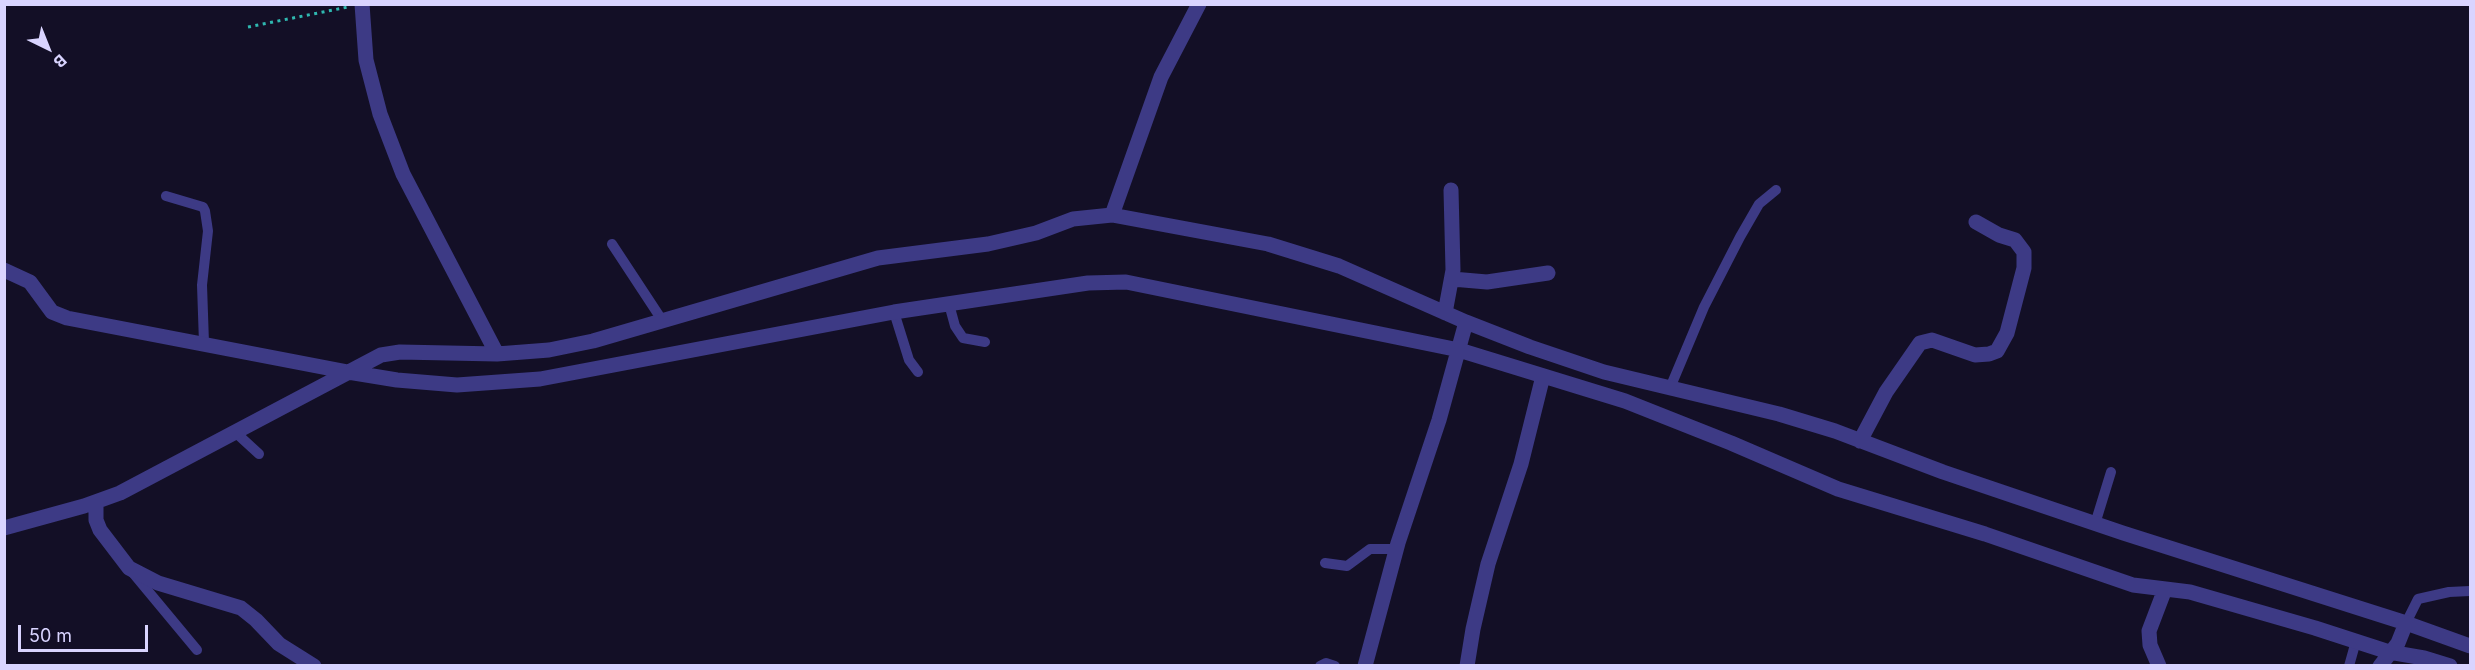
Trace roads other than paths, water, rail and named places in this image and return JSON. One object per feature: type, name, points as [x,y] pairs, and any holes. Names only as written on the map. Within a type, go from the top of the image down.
[{"type":"street","points":[[1112,215],[1161,77],[1199,4]]},
{"type":"street","points":[[362,5],[366,60],[380,114],[403,174],[497,354]]},
{"type":"street","points":[[1445,313],[1453,270],[1451,190]]},
{"type":"street","points":[[4,528],[120,493],[381,355],[400,352],[497,354],[549,350],[592,341],[878,258],[988,244],[1036,233],[1074,219],[1112,215],[1268,244],[1339,266],[1445,313],[1462,337],[1543,376],[1625,401],[1838,489],[1985,534],[2133,585],[2190,592],[2356,641],[2399,637],[2470,646]]},
{"type":"street","points":[[1860,441],[1886,392],[1920,343],[1932,340],[1976,355],[1989,354],[1997,351],[2007,333],[2024,268],[2024,252],[2015,240],[1999,235],[1976,222]]},
{"type":"street","points":[[4,270],[30,282],[52,312],[67,318],[355,369],[397,380],[457,385],[540,379],[894,312],[1088,283],[1126,282],[1530,347],[1604,372],[1779,414],[1860,441],[2095,524],[2399,637],[2424,658],[2450,666]]},
{"type":"street","points":[[1452,279],[1487,282],[1548,273]]},
{"type":"street","points":[[1365,666],[1396,549],[1439,420],[1462,337]]},
{"type":"street","points":[[1467,666],[1488,564],[1521,464],[1543,376]]},
{"type":"street","points":[[96,502],[96,520],[100,530],[129,568],[158,583],[241,608],[279,644],[314,666]]},
{"type":"street","points":[[2159,666],[2150,645],[2149,631],[2165,589]]},
{"type":"street","points":[[2380,666],[2399,637]]},
{"type":"lane","points":[[1670,388],[1704,307],[1740,237],[1759,204],[1776,190]]},
{"type":"lane","points":[[166,196],[203,207],[205,211],[208,231],[202,285],[204,343]]},
{"type":"lane","points":[[612,244],[662,320]]},
{"type":"lane","points":[[949,304],[955,326],[963,338],[985,342]]},
{"type":"lane","points":[[894,312],[909,360],[918,372]]},
{"type":"lane","points":[[235,432],[259,454]]},
{"type":"lane","points":[[2095,524],[2111,472]]},
{"type":"lane","points":[[1325,563],[1347,566],[1370,549],[1396,549]]},
{"type":"lane","points":[[129,568],[196,650]]},
{"type":"lane","points":[[2399,637],[2418,599],[2449,592],[2470,591]]},
{"type":"lane","points":[[2349,666],[2356,641]]},
{"type":"lane","points":[[1320,666],[1326,663],[1335,666]]}]
